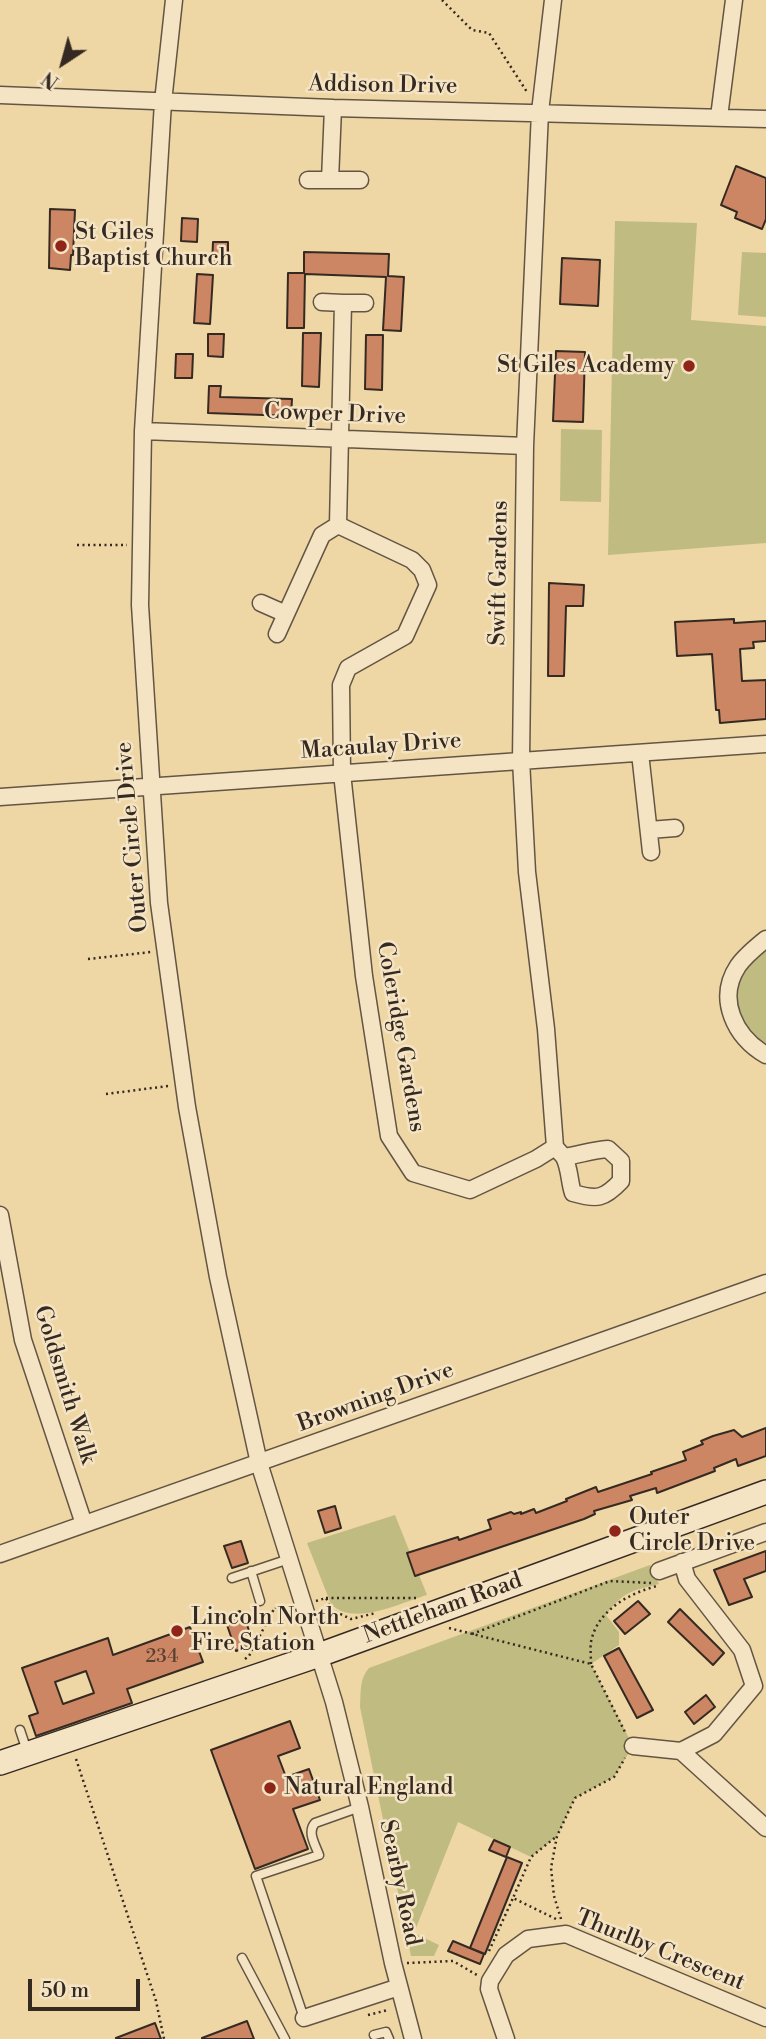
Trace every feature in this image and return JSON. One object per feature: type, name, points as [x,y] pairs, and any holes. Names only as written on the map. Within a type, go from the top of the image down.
[{"type":"main road","name":"Nettleham Road","points":[[0,1763],[319,1655],[766,1492]]},
{"type":"street","name":"Outer Circle Drive","points":[[174,0],[163,102],[143,430],[140,605],[159,903],[184,1084],[218,1277],[260,1463],[319,1655]]},
{"type":"street","name":"Swift Gardens","points":[[553,0],[540,112],[525,446],[521,760],[527,872],[559,1152]]},
{"type":"street","points":[[719,117],[734,0]]},
{"type":"street","name":"Addison Drive","points":[[0,96],[766,119]]},
{"type":"street","points":[[330,180],[333,108]]},
{"type":"street","points":[[308,180],[360,180]]},
{"type":"street","points":[[322,302],[365,303]]},
{"type":"street","points":[[277,634],[322,535],[338,526],[343,303]]},
{"type":"street","name":"Cowper Drive","points":[[143,430],[525,446]]},
{"type":"street","name":"Coleridge Gardens","points":[[338,526],[412,560],[422,570],[428,585],[405,636],[348,668],[341,685],[342,773],[364,976],[389,1136],[413,1173],[470,1190],[536,1159],[559,1152]]},
{"type":"street","points":[[261,603],[286,614]]},
{"type":"street","name":"Macaulay Drive","points":[[0,797],[766,744]]},
{"type":"street","points":[[640,753],[651,852]]},
{"type":"street","points":[[649,830],[675,828]]},
{"type":"street","points":[[766,939],[738,965],[730,981],[728,999],[730,1013],[737,1028],[753,1047],[766,1055]]},
{"type":"street","name":"Goldsmith Walk","points":[[0,1215],[23,1340],[84,1524]]},
{"type":"street","name":"Browning Drive","points":[[0,1555],[766,1283]]},
{"type":"street","points":[[659,1571],[766,1532]]},
{"type":"street","points":[[633,1746],[681,1751],[714,1734],[760,1688],[742,1650],[687,1579],[682,1563]]},
{"type":"street","name":"Searby Road","points":[[319,1655],[334,1702],[360,1807],[393,1963],[413,2039]]},
{"type":"street","points":[[681,1751],[766,1828]]},
{"type":"street","name":"Thurlby Crescent","points":[[490,1981],[506,1955],[528,1939],[566,1934],[766,2018]]},
{"type":"street","points":[[490,1981],[489,1989],[506,2039]]},
{"type":"street","points":[[304,2018],[400,1987]]},
{"type":"lane","points":[[233,1578],[289,1559]]},
{"type":"lane","points":[[251,1571],[260,1601]]},
{"type":"lane","points":[[20,1730],[28,1754]]},
{"type":"lane","points":[[304,2018],[256,1876],[319,1855],[311,1833],[315,1822],[360,1807]]},
{"type":"lane","points":[[242,1958],[285,2039]]},
{"type":"lane","points":[[365,2039],[386,2032],[389,2039]]},
{"type":"path","points":[[442,0],[472,30],[489,33],[540,112]]},
{"type":"path","points":[[77,545],[141,546]]},
{"type":"path","points":[[88,959],[166,950]]},
{"type":"path","points":[[106,1094],[184,1084]]},
{"type":"path","points":[[472,1634],[610,1581],[664,1584],[636,1592],[614,1605],[599,1623],[591,1640],[590,1664],[633,1746],[614,1777],[575,1798],[557,1836],[551,1868],[554,1896],[561,1921],[513,1898]]},
{"type":"path","points":[[326,1598],[332,1610],[351,1619],[377,1612]]},
{"type":"path","points":[[240,1662],[249,1656],[275,1607],[284,1611],[326,1598],[417,1598]]},
{"type":"path","points":[[435,1613],[448,1628],[590,1664]]},
{"type":"path","points":[[68,1740],[84,1780],[156,2001],[164,2039]]},
{"type":"path","points":[[488,1954],[531,1857],[557,1836]]},
{"type":"path","points":[[393,1963],[453,1961],[490,1981]]},
{"type":"shaded area","name":"St Giles Academy","points":[[615,221],[697,223],[691,320],[766,326],[766,543],[608,555]]},
{"type":"shaded area","points":[[742,252],[766,253],[766,317],[738,315]]},
{"type":"shaded area","points":[[561,429],[602,430],[601,502],[560,501]]},
{"type":"shaded area","points":[[766,950],[766,1048],[752,1036],[741,1018],[737,989],[742,976]]},
{"type":"shaded area","points":[[395,1515],[427,1595],[377,1611],[340,1611],[331,1604],[307,1543]]},
{"type":"shaded area","points":[[650,1565],[659,1584],[629,1593],[612,1607],[606,1615],[619,1632],[619,1645],[591,1664],[633,1746],[614,1777],[575,1798],[557,1836],[531,1857],[458,1822],[414,1933],[439,1945],[434,1956],[411,1956],[360,1707],[361,1686],[366,1672],[369,1668]]},
{"type":"building","points":[[736,166],[766,178],[766,219],[762,229],[735,218],[737,212],[721,205]]},
{"type":"building","name":"St Giles Baptist Church","points":[[50,209],[75,210],[70,270],[49,268]]},
{"type":"building","points":[[182,218],[198,219],[197,242],[181,241]]},
{"type":"building","points":[[213,242],[228,242],[228,265],[212,265]]},
{"type":"building","points":[[304,252],[389,254],[388,276],[404,277],[401,331],[383,330],[386,277],[305,274],[304,328],[287,328],[288,273],[304,273]]},
{"type":"building","points":[[562,258],[600,260],[598,306],[560,304]]},
{"type":"building","points":[[197,274],[213,275],[210,324],[194,323]]},
{"type":"building","points":[[303,333],[321,333],[319,387],[302,386]]},
{"type":"building","points":[[208,334],[224,334],[223,357],[208,356]]},
{"type":"building","points":[[366,335],[383,335],[382,390],[365,389]]},
{"type":"building","points":[[556,351],[585,352],[583,422],[553,421]]},
{"type":"building","points":[[176,354],[193,354],[192,378],[175,378]]},
{"type":"building","points":[[209,386],[221,386],[220,397],[292,399],[291,416],[208,413]]},
{"type":"building","points":[[549,583],[584,585],[583,606],[566,606],[564,676],[548,676]]},
{"type":"building","points":[[734,619],[734,623],[766,621],[766,641],[753,642],[754,648],[740,649],[742,681],[766,680],[766,719],[720,723],[719,710],[716,710],[712,654],[677,656],[675,622]]},
{"type":"building","points":[[766,1428],[766,1456],[738,1466],[736,1459],[714,1468],[715,1471],[657,1493],[656,1488],[630,1496],[632,1500],[594,1511],[595,1514],[584,1519],[415,1576],[407,1553],[491,1529],[488,1520],[511,1512],[521,1514],[534,1509],[536,1513],[596,1487],[598,1492],[652,1474],[651,1472],[686,1460],[683,1452],[703,1444],[701,1441],[713,1436],[734,1430],[742,1437]]},
{"type":"building","points":[[335,1506],[341,1528],[325,1533],[318,1511]]},
{"type":"building","points":[[241,1541],[248,1563],[232,1568],[224,1546]]},
{"type":"building","points":[[766,1551],[766,1571],[744,1579],[752,1597],[729,1605],[714,1570]]},
{"type":"building","points":[[638,1601],[650,1614],[625,1634],[614,1621]]},
{"type":"building","points":[[680,1609],[724,1653],[713,1665],[668,1622]]},
{"type":"building","points":[[240,1611],[254,1645],[236,1651],[227,1625],[230,1624],[227,1616]]},
{"type":"building","points":[[190,1627],[203,1662],[127,1689],[132,1703],[36,1736],[29,1716],[38,1713],[22,1668],[108,1638],[113,1655]],"holes":[[[86,1671],[94,1693],[63,1704],[55,1682]]]},
{"type":"building","points":[[619,1648],[653,1710],[637,1718],[604,1656]]},
{"type":"building","points":[[706,1695],[715,1707],[694,1724],[685,1712]]},
{"type":"building","name":"Natural England","points":[[290,1721],[300,1748],[278,1756],[286,1777],[309,1769],[320,1800],[293,1809],[308,1849],[255,1869],[211,1750]]},
{"type":"building","points":[[494,1840],[510,1847],[506,1857],[489,1850]]},
{"type":"building","points":[[507,1857],[522,1863],[485,1954],[470,1948]]},
{"type":"building","points":[[453,1941],[484,1954],[480,1964],[448,1951]]},
{"type":"building","points":[[247,2021],[254,2039],[202,2039],[202,2038]]},
{"type":"building","points":[[155,2023],[161,2039],[116,2039],[116,2038]]},
{"type":"place","name":"St Giles Baptist Church","points":[[61,246]]},
{"type":"place","name":"St Giles Academy","points":[[689,366]]},
{"type":"place","name":"Outer Circle Drive","points":[[615,1531]]},
{"type":"place","name":"Lincoln North Fire Station","points":[[177,1631]]},
{"type":"place","name":"Natural England","points":[[270,1788]]}]
